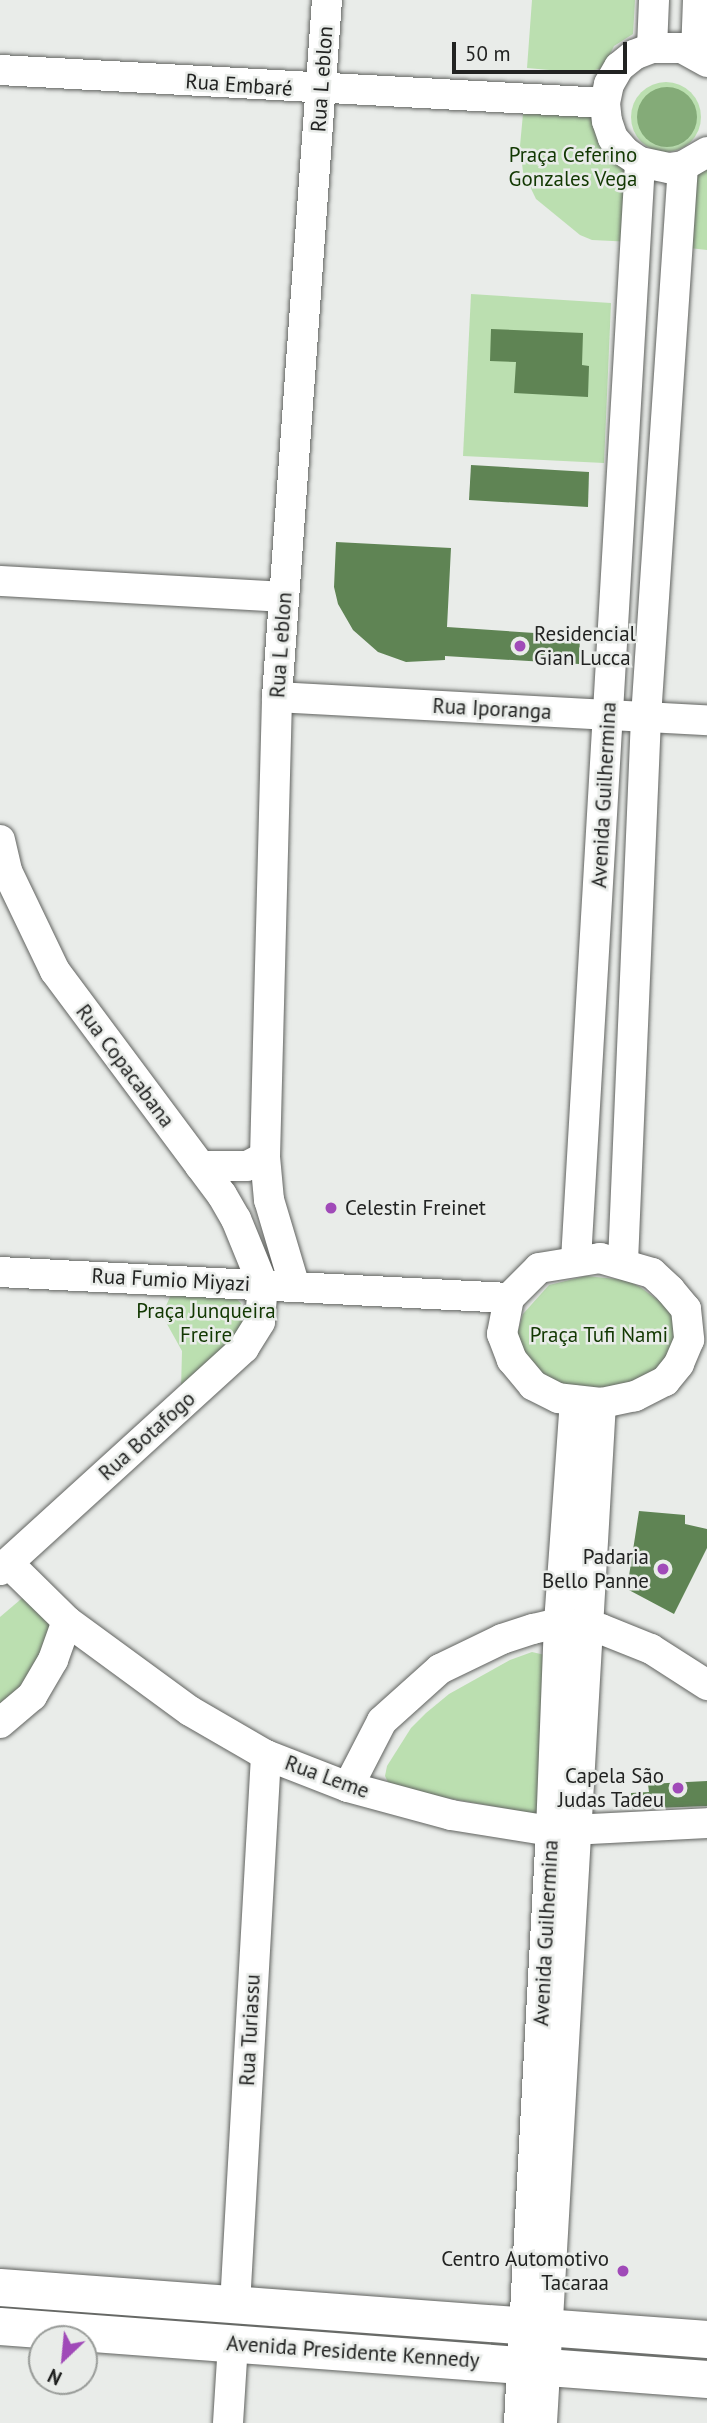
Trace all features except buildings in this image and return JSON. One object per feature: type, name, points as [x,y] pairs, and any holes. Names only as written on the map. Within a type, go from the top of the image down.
[{"type":"main road","name":"Avenida Presidente Kennedy","points":[[0,2287],[707,2339]]},
{"type":"main road","name":"Avenida Presidente Kennedy","points":[[0,2326],[707,2379]]},
{"type":"street","name":"Rua L eblon","points":[[295,1287],[270,1200],[265,1157],[277,697],[327,0]]},
{"type":"street","points":[[652,48],[654,0]]},
{"type":"street","points":[[695,159],[654,167],[640,162],[625,152],[614,138],[607,121],[605,103],[609,84],[619,67],[634,55],[667,46],[702,58],[698,0]]},
{"type":"street","name":"Rua Embaré","points":[[0,70],[321,90],[605,103]]},
{"type":"street","name":"Avenida Guilhermina","points":[[623,1262],[646,717],[695,159]]},
{"type":"street","name":"Avenida Guilhermina","points":[[576,1260],[640,162]]},
{"type":"street","points":[[0,581],[284,597]]},
{"type":"street","name":"Rua Iporanga","points":[[277,697],[707,720]]},
{"type":"street","name":"Rua Copacabana","points":[[0,840],[4,874],[55,971],[200,1166],[236,1219],[263,1285]]},
{"type":"street","points":[[200,1166],[247,1166],[265,1157]]},
{"type":"street","points":[[600,1258],[623,1262],[652,1273],[696,1309],[689,1340],[679,1364],[665,1381],[635,1396],[588,1402],[558,1398],[533,1385],[512,1360],[502,1334],[509,1298],[522,1281],[539,1268],[600,1258]]},
{"type":"street","name":"Rua Fumio Miyazi","points":[[0,1272],[509,1298]]},
{"type":"street","name":"Rua Botafogo","points":[[4,1566],[244,1348],[260,1322],[263,1285]]},
{"type":"street","name":"Avenida Guilhermina","points":[[564,1830],[559,1623],[588,1402]]},
{"type":"street","name":"Avenida Guilhermina","points":[[542,2423],[534,2366],[564,1830],[588,1627],[588,1402]]},
{"type":"street","name":"Rua Leme","points":[[4,1566],[67,1621],[190,1711],[266,1755],[348,1787],[451,1815],[564,1830],[707,1823]]},
{"type":"street","points":[[0,1723],[32,1696],[53,1660],[67,1621]]},
{"type":"street","points":[[348,1787],[382,1721],[440,1669],[502,1639],[559,1623],[601,1629],[651,1649],[707,1685]]},
{"type":"street","name":"Rua Turiassu","points":[[235,2305],[266,1755]]},
{"type":"street","points":[[228,2423],[233,2344]]},
{"type":"street","name":"Avenida Guilhermina","points":[[519,2423],[534,2366]]},
{"type":"green space","points":[[532,0],[635,0],[633,34],[614,46],[603,68],[583,73],[527,68]]},
{"type":"green space","name":"Praça Ceferino Gonzales Vega","points":[[673,82],[686,88],[695,97],[699,103],[699,131],[691,142],[680,150],[659,152],[641,142],[633,131],[631,110],[641,92],[652,84]]},
{"type":"green space","name":"Praça Ceferino Gonzales Vega","points":[[524,103],[590,109],[623,153],[633,242],[592,240],[580,235],[536,199],[523,172],[520,146]]},
{"type":"green space","name":"Praça Ceferino Gonzales Vega","points":[[707,156],[707,250],[680,247],[685,171]]},
{"type":"green space","points":[[471,294],[611,303],[604,463],[463,456]]},
{"type":"green space","name":"Praça Tufi Nami","points":[[586,1276],[626,1280],[640,1287],[666,1306],[680,1326],[656,1382],[581,1394],[532,1376],[516,1338],[523,1314],[549,1285]]},
{"type":"green space","name":"Praça Junqueira Freire","points":[[173,1290],[229,1293],[241,1303],[248,1323],[181,1390],[182,1351],[162,1315]]},
{"type":"green space","points":[[27,1594],[53,1614],[39,1672],[0,1710],[0,1617]]},
{"type":"green space","points":[[532,1652],[545,1655],[542,1815],[391,1788],[385,1776],[387,1766],[411,1728],[426,1713],[449,1694],[510,1660]]},
{"type":"shaded area","name":"Praça Ceferino Gonzales Vega","points":[[667,87],[688,96],[697,117],[688,138],[667,147],[646,138],[637,117],[646,96]]},
{"type":"place","name":"Residencial Gian Lucca","points":[[520,646]]},
{"type":"place","name":"Celestin Freinet","points":[[331,1208]]},
{"type":"place","name":"Padaria Bello Panne","points":[[663,1569]]},
{"type":"place","name":"Capela São Judas Tadeu","points":[[678,1788]]},
{"type":"place","name":"Centro Automotivo Tacaraa","points":[[623,2271]]}]
